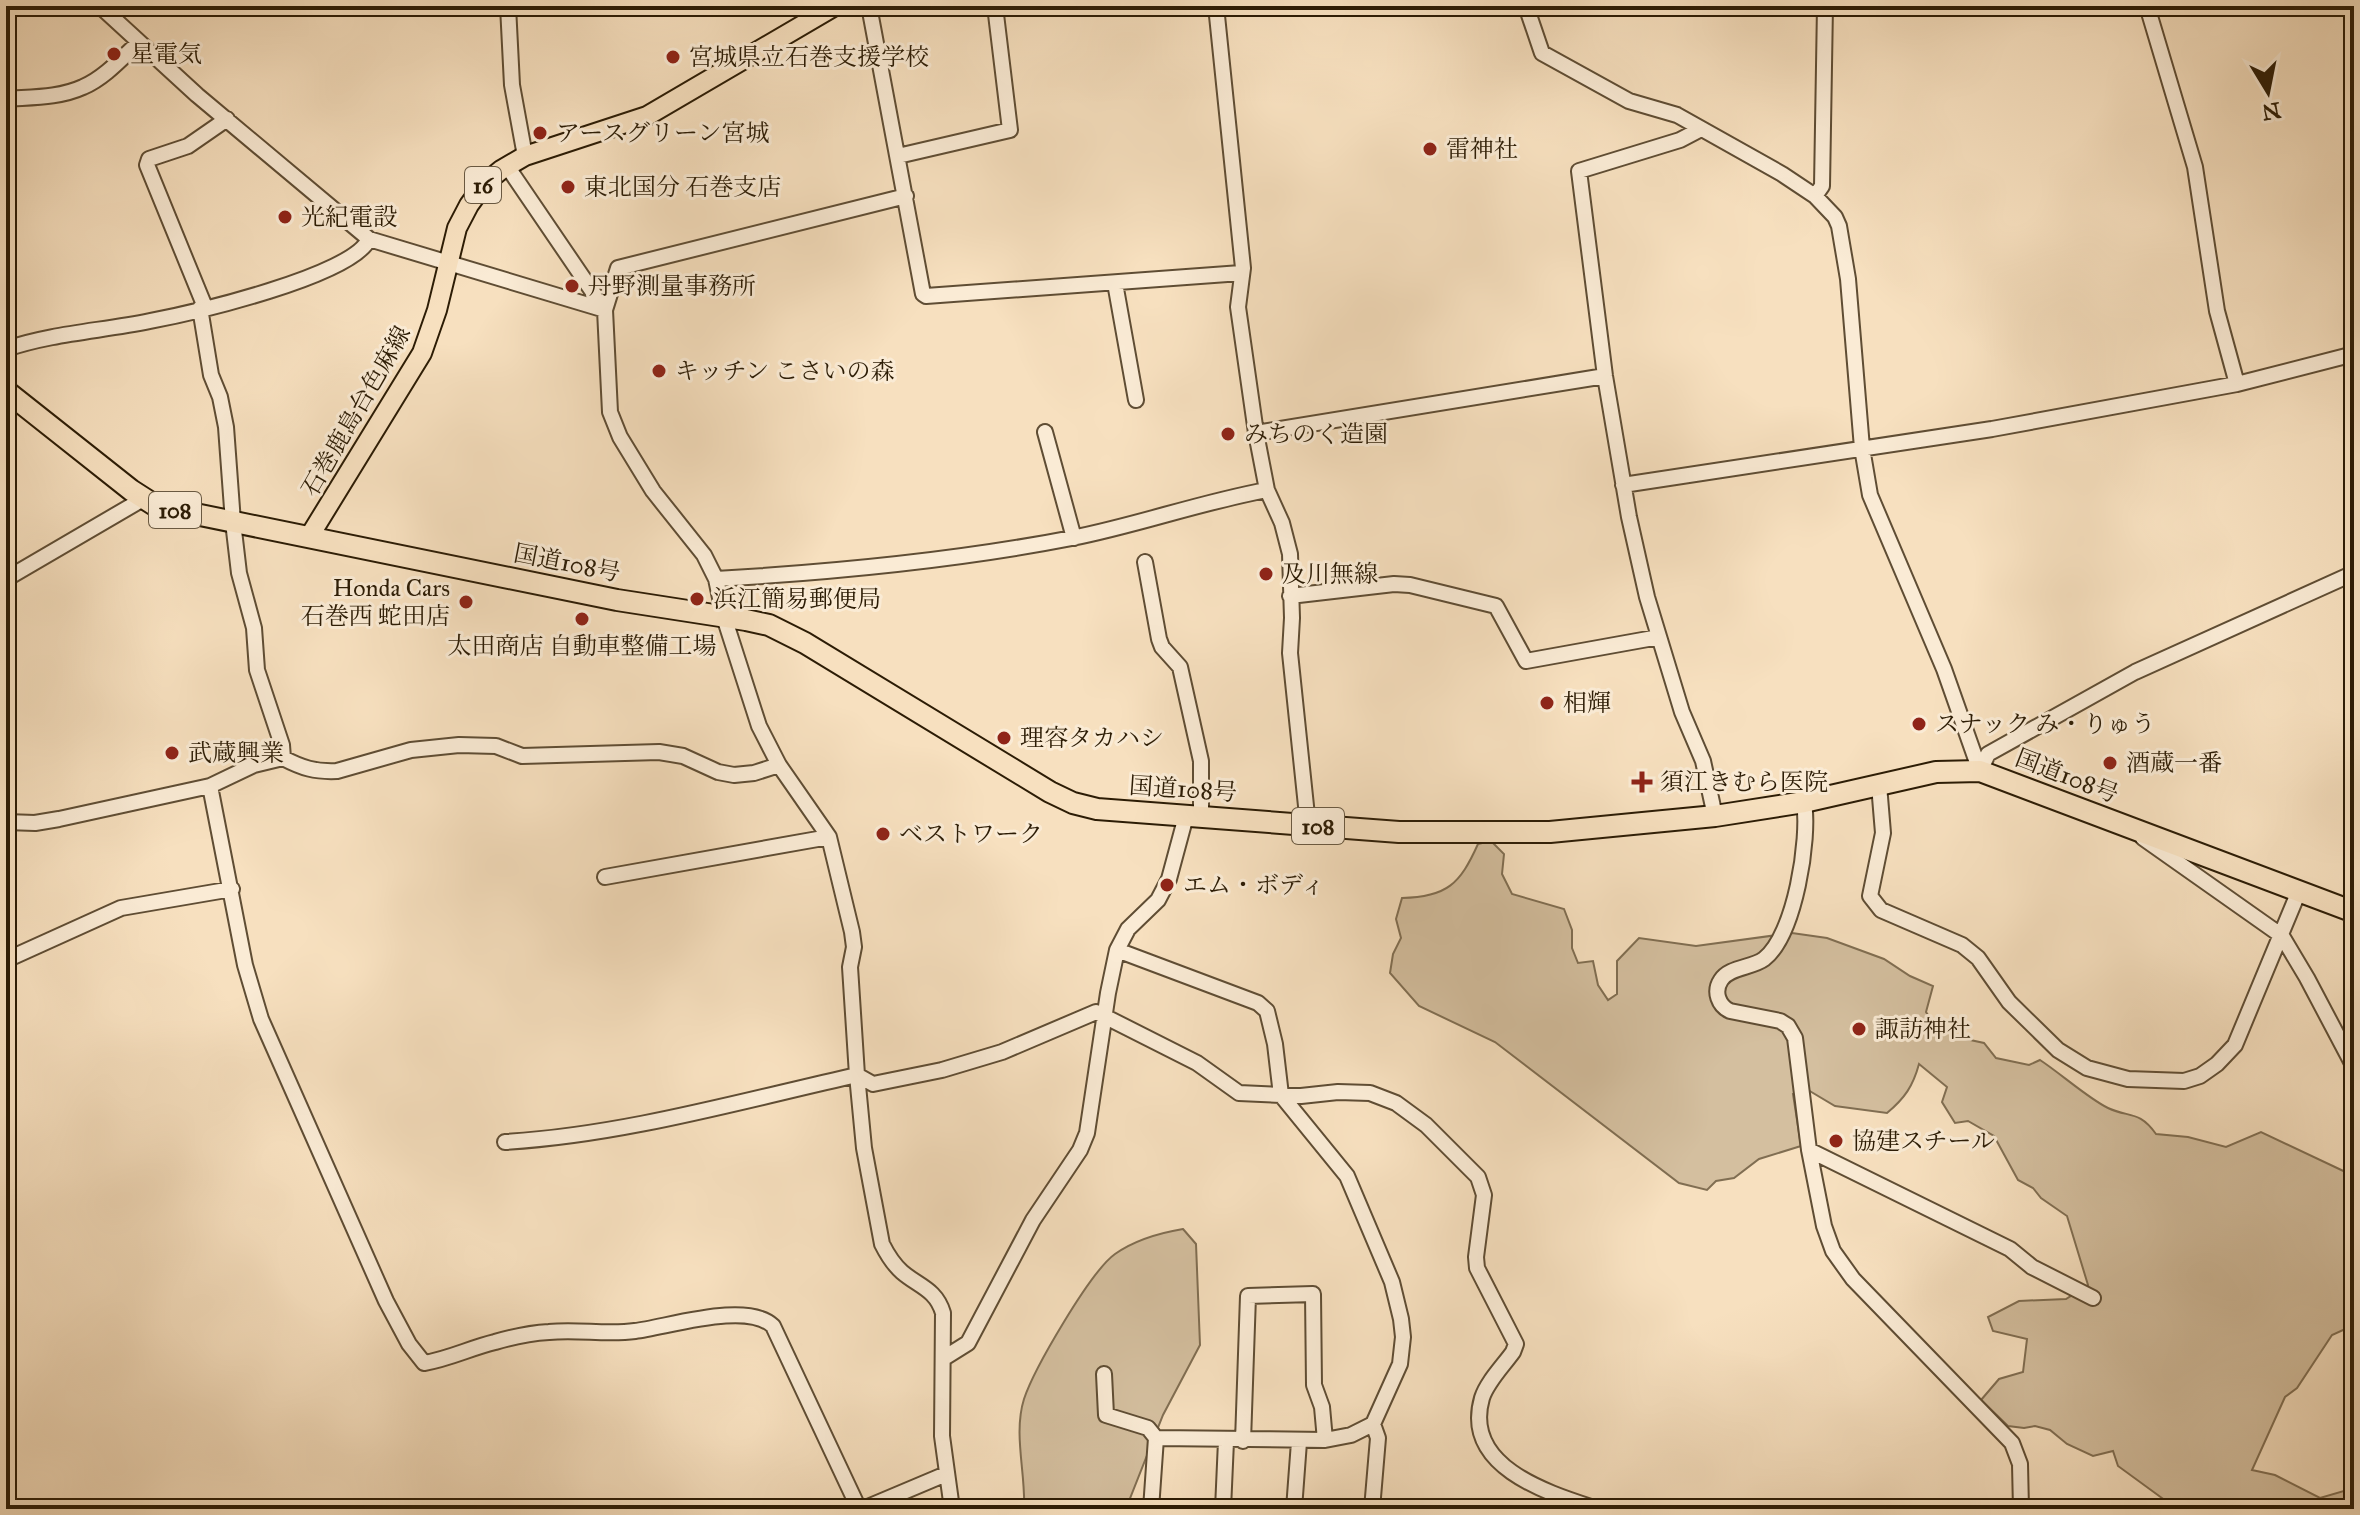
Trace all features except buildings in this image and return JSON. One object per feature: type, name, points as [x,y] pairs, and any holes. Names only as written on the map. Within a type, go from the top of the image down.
[{"type":"highway","name":"国道108号","points":[[6,391],[143,499],[169,509],[617,600],[769,625],[789,634],[1050,792],[1073,803],[1097,809],[1399,832],[1550,832],[1715,816],[1804,802],[1936,772],[1980,771],[2354,912]]},
{"type":"highway","name":"国道108号","points":[[6,400],[62,435]]},
{"type":"main road","name":"石巻鹿島台色麻線","points":[[309,537],[422,353],[437,310],[457,228],[485,183],[525,156],[647,116],[835,6]]},
{"type":"street","points":[[100,6],[138,43],[369,239],[605,310]]},
{"type":"street","points":[[508,6],[512,85],[525,156]]},
{"type":"street","points":[[869,6],[921,289],[926,296],[1241,273]]},
{"type":"street","points":[[898,156],[1010,130],[995,6]]},
{"type":"street","points":[[1216,6],[1241,273],[1238,307],[1267,490],[1282,523],[1290,554],[1290,653],[1308,825]]},
{"type":"street","points":[[1526,6],[1542,53],[1629,101],[1677,115],[1782,174],[1815,196],[1839,226],[1848,279],[1862,448],[1870,495],[1944,669],[1980,771]]},
{"type":"street","points":[[1815,196],[1822,186],[1825,6]]},
{"type":"street","points":[[2147,6],[2195,167],[2217,311],[2237,384]]},
{"type":"street","points":[[6,99],[60,94],[83,87],[102,75],[138,43]]},
{"type":"street","points":[[227,119],[188,146],[149,159],[147,165],[203,308],[211,375],[220,397],[226,427],[239,573],[254,628],[257,670],[282,745],[283,758]]},
{"type":"street","points":[[1701,129],[1680,140],[1579,171],[1605,376],[1623,485],[1647,597],[1682,712],[1703,761],[1715,816]]},
{"type":"street","points":[[507,166],[605,310]]},
{"type":"street","points":[[906,196],[618,268],[605,310],[610,412],[620,437],[653,491],[704,555],[716,579],[724,617],[759,726],[779,765],[829,837],[854,947],[850,967],[857,1075],[864,1148],[882,1244],[902,1272],[931,1291],[940,1301],[943,1313],[941,1401],[946,1474],[952,1509]]},
{"type":"street","points":[[6,349],[86,330],[149,322],[253,296],[344,263],[366,246],[369,239]]},
{"type":"street","points":[[1115,283],[1136,400]]},
{"type":"street","points":[[1623,485],[1992,429],[2237,384],[2354,354]]},
{"type":"street","points":[[1256,433],[1605,376]]},
{"type":"street","points":[[1045,432],[1074,538]]},
{"type":"street","points":[[716,579],[909,565],[1074,538],[1188,507],[1267,490]]},
{"type":"street","points":[[6,579],[143,499]]},
{"type":"street","points":[[944,1358],[968,1343],[1033,1220],[1080,1150],[1087,1133],[1117,950],[1128,929],[1158,900],[1193,816],[1201,761],[1180,667],[1159,639],[1145,562]]},
{"type":"street","points":[[1980,771],[1988,754],[2135,672],[2354,573]]},
{"type":"street","points":[[1290,596],[1394,584],[1496,606],[1526,661],[1659,637]]},
{"type":"street","points":[[6,822],[35,823],[59,819],[210,786],[254,765],[283,758],[302,768],[320,772],[337,771],[433,746],[496,746],[522,756],[659,752],[683,756],[718,772],[734,775],[779,765]]},
{"type":"street","points":[[1879,785],[1883,833],[1870,896],[1874,903],[1881,910],[1962,945],[1978,958],[2019,1012],[2058,1050],[2087,1068],[2128,1079],[2184,1081],[2200,1076],[2235,1045],[2299,891]]},
{"type":"street","points":[[210,786],[245,965],[267,1033],[386,1301],[409,1344],[424,1363],[458,1356],[493,1342],[549,1332],[633,1332],[694,1318],[748,1316],[765,1319],[773,1326],[861,1509],[946,1474]]},
{"type":"street","points":[[1804,802],[1804,854],[1781,938],[1758,963],[1721,979],[1717,991],[1725,1008],[1738,1014],[1780,1021],[1791,1031],[1799,1053],[1809,1150],[1827,1240],[1839,1262],[2012,1443],[2020,1464],[2021,1509]]},
{"type":"street","points":[[2127,827],[2282,936],[2354,1067]]},
{"type":"street","points":[[605,877],[829,837]]},
{"type":"street","points":[[6,960],[121,908],[232,889]]},
{"type":"street","points":[[1117,950],[1258,1003],[1267,1011],[1275,1044],[1281,1095],[1347,1176],[1392,1282],[1403,1337],[1400,1364],[1373,1424],[1351,1435],[1299,1442],[1156,1438]]},
{"type":"street","points":[[505,1142],[674,1117],[857,1075],[873,1084],[942,1070],[1002,1052],[1096,1012],[1197,1063],[1239,1093],[1370,1093],[1396,1103],[1426,1125],[1478,1177],[1484,1195],[1477,1268],[1516,1344],[1482,1397],[1480,1419],[1484,1443],[1499,1461],[1522,1480],[1547,1493],[1597,1509]]},
{"type":"street","points":[[1809,1150],[2010,1249],[2032,1267],[2093,1298]]},
{"type":"street","points":[[1243,1441],[1248,1296],[1313,1294],[1314,1385],[1322,1407],[1325,1440]]},
{"type":"street","points":[[1104,1374],[1106,1415],[1148,1428],[1156,1438],[1151,1509]]},
{"type":"street","points":[[1372,1509],[1378,1438],[1373,1424]]},
{"type":"street","points":[[1223,1509],[1226,1441]]},
{"type":"street","points":[[1294,1509],[1299,1442]]},
{"type":"shaded area","points":[[1491,841],[1504,854],[1502,874],[1512,894],[1564,909],[1572,930],[1572,948],[1578,963],[1593,961],[1598,985],[1608,1000],[1617,994],[1617,961],[1639,938],[1696,946],[1792,933],[1827,938],[1884,959],[1933,986],[1926,1012],[1936,1027],[1961,1038],[1984,1043],[1996,1058],[2029,1065],[2040,1060],[2100,1104],[2139,1118],[2156,1134],[2188,1137],[2226,1147],[2261,1132],[2354,1176],[2354,1325],[2332,1335],[2297,1388],[2285,1397],[2252,1470],[2275,1475],[2320,1498],[2354,1488],[2354,1509],[2177,1509],[2118,1466],[2113,1451],[2093,1456],[2067,1444],[2050,1430],[2035,1426],[2008,1426],[1981,1400],[1999,1379],[2023,1372],[2027,1339],[1993,1331],[1988,1317],[2019,1301],[2066,1299],[2088,1285],[2067,1216],[2041,1198],[2033,1188],[2018,1180],[1994,1136],[1968,1121],[1955,1123],[1942,1102],[1947,1087],[1919,1064],[1908,1091],[1887,1113],[1835,1106],[1808,1090],[1793,1094],[1801,1146],[1759,1159],[1734,1178],[1716,1181],[1707,1190],[1679,1183],[1495,1042],[1419,1006],[1390,973],[1393,954],[1401,938],[1396,919],[1402,898],[1430,895],[1450,886],[1465,869],[1478,844]]},
{"type":"shaded area","points":[[1183,1229],[1196,1244],[1200,1345],[1163,1415],[1128,1509],[1024,1509],[1021,1412],[1030,1385],[1051,1345],[1092,1280],[1115,1254],[1148,1238]]},
{"type":"place","name":"星電気","points":[[114,54]]},
{"type":"place","name":"宮城県立石巻支援学校","points":[[673,57]]},
{"type":"place","name":"アースグリーン宮城","points":[[540,133]]},
{"type":"place","name":"雷神社","points":[[1430,149]]},
{"type":"place","name":"東北国分 石巻支店","points":[[568,187]]},
{"type":"place","name":"光紀電設","points":[[285,217]]},
{"type":"place","name":"丹野測量事務所","points":[[572,286]]},
{"type":"place","name":"キッチン こさいの森","points":[[659,371]]},
{"type":"place","name":"みちのく造園","points":[[1228,434]]},
{"type":"place","name":"及川無線","points":[[1266,574]]},
{"type":"place","name":"浜江簡易郵便局","points":[[697,599]]},
{"type":"place","name":"Honda Cars 石巻西 蛇田店","points":[[466,602]]},
{"type":"place","name":"太田商店 自動車整備工場","points":[[582,619]]},
{"type":"place","name":"相輝","points":[[1547,703]]},
{"type":"place","name":"スナック み・りゅう","points":[[1919,724]]},
{"type":"place","name":"理容タカハシ","points":[[1004,738]]},
{"type":"place","name":"武蔵興業","points":[[172,753]]},
{"type":"place","name":"酒蔵一番","points":[[2110,763]]},
{"type":"place","name":"須江きむら医院","points":[[1642,782]]},
{"type":"place","name":"ベストワーク","points":[[883,834]]},
{"type":"place","name":"エム・ボディ","points":[[1167,885]]},
{"type":"place","name":"諏訪神社","points":[[1859,1029]]},
{"type":"place","name":"協建スチール","points":[[1836,1141]]}]
